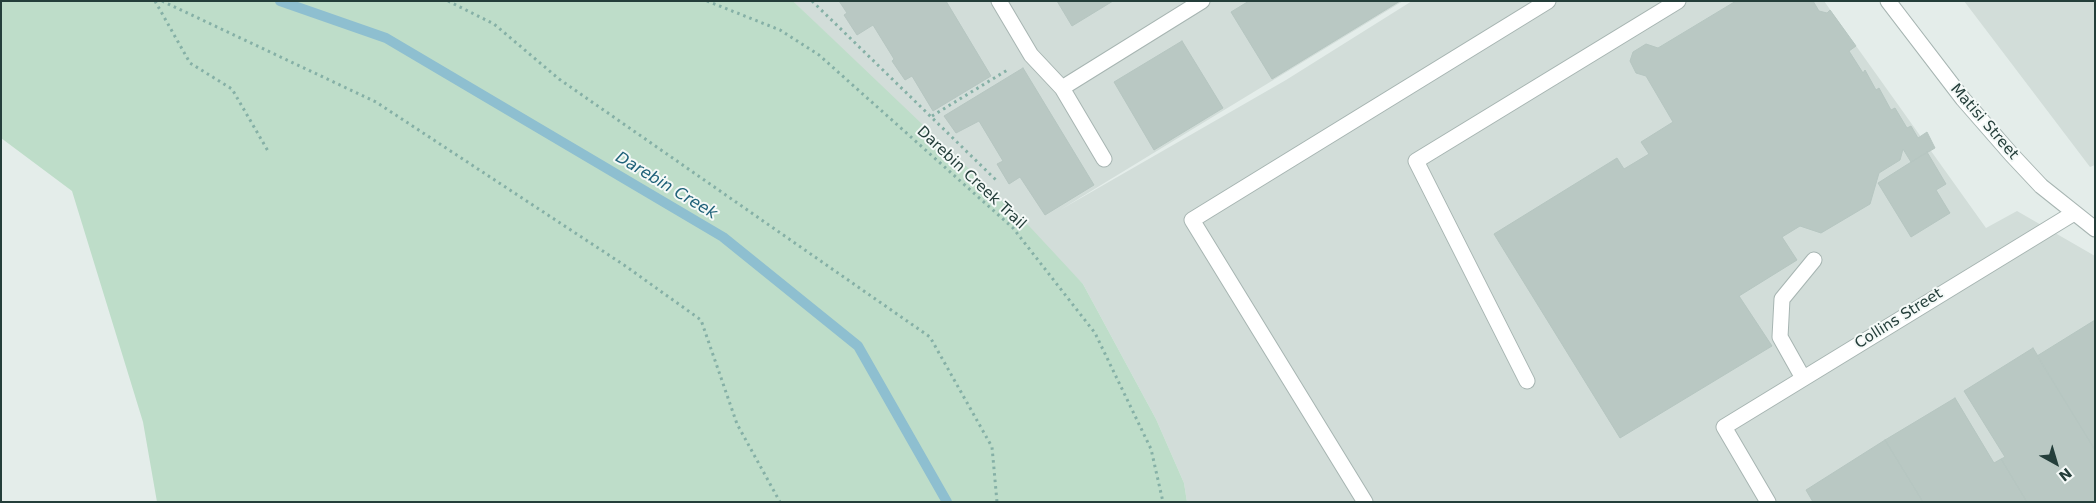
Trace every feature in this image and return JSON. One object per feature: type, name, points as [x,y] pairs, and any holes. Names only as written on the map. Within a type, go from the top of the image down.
[{"type":"street","points":[[999,1],[1031,55],[1062,88],[1104,159]]},
{"type":"street","points":[[1062,88],[1202,1]]},
{"type":"street","points":[[1365,502],[1192,220],[1548,1]]},
{"type":"street","points":[[1527,382],[1416,160],[1678,1]]},
{"type":"street","name":"Matisi Street","points":[[1888,1],[1963,99],[2011,154],[2041,186],[2095,229]]},
{"type":"street","name":"Collins Street","points":[[1768,502],[1724,427],[2074,213]]},
{"type":"street","points":[[1803,378],[1780,336],[1782,299],[1814,260]]},
{"type":"path","points":[[155,1],[190,63],[232,89],[268,152]]},
{"type":"path","points":[[162,1],[376,102],[624,265],[701,320],[737,424],[780,502]]},
{"type":"path","points":[[448,1],[494,24],[558,79],[930,337],[992,447],[997,502]]},
{"type":"path","name":"Darebin Creek Trail","points":[[707,1],[780,30],[819,55],[1013,228],[1095,334],[1151,449],[1163,502]]},
{"type":"path","points":[[812,1],[996,180]]},
{"type":"path","points":[[932,116],[1031,55]]},
{"type":"shaded area","points":[[793,1],[1403,1],[1060,210],[1286,80],[1412,1],[1824,1],[1986,228],[2017,211],[2095,256],[2095,502],[1187,502],[1184,483],[1156,419],[1083,284]]},
{"type":"shaded area","points":[[1964,1],[2095,1],[2095,165],[2090,167]]},
{"type":"green space","points":[[1,1],[793,1],[1030,227],[1083,284],[1156,419],[1184,483],[1187,502],[157,502],[143,422],[72,191],[1,138]]},
{"type":"building","points":[[839,1],[946,1],[991,76],[933,111],[912,76],[905,80],[892,61],[894,59],[873,25],[857,35],[844,15],[847,13]]},
{"type":"building","points":[[1057,1],[1113,1],[1072,26]]},
{"type":"building","points":[[1249,1],[1400,1],[1272,79],[1231,12]]},
{"type":"building","points":[[1736,1],[1813,1],[1819,11],[1827,13],[1830,10],[1856,46],[1849,51],[1863,73],[1865,70],[1876,90],[1879,88],[1891,110],[1895,108],[1907,128],[1911,126],[1918,138],[1927,132],[1935,148],[1911,162],[1903,149],[1900,160],[1879,173],[1870,204],[1821,233],[1800,226],[1782,237],[1797,260],[1739,296],[1772,346],[1620,438],[1494,234],[1617,158],[1624,169],[1649,154],[1641,142],[1673,122],[1646,76],[1636,73],[1630,61],[1633,52],[1646,44],[1658,48]]},
{"type":"building","points":[[1182,41],[1223,108],[1154,150],[1114,82]]},
{"type":"building","points":[[1023,68],[1094,185],[1045,215],[1020,177],[1009,184],[997,164],[1003,161],[979,121],[956,133],[944,116]]},
{"type":"building","points":[[1927,152],[1946,184],[1936,190],[1950,213],[1911,237],[1878,183]]},
{"type":"building","points":[[2095,320],[2095,450],[2037,356]]},
{"type":"building","points":[[2033,348],[2095,450],[2095,502],[2027,502],[2001,459],[2005,457],[1964,391]]},
{"type":"building","points":[[1955,398],[1994,463],[2001,459],[2027,502],[1923,502],[1885,440]]},
{"type":"building","points":[[1885,440],[1923,502],[1813,502],[1806,490]]},
{"type":"waterway","name":"Darebin Creek","points":[[280,1],[386,38],[723,237],[858,346],[947,502]]}]
